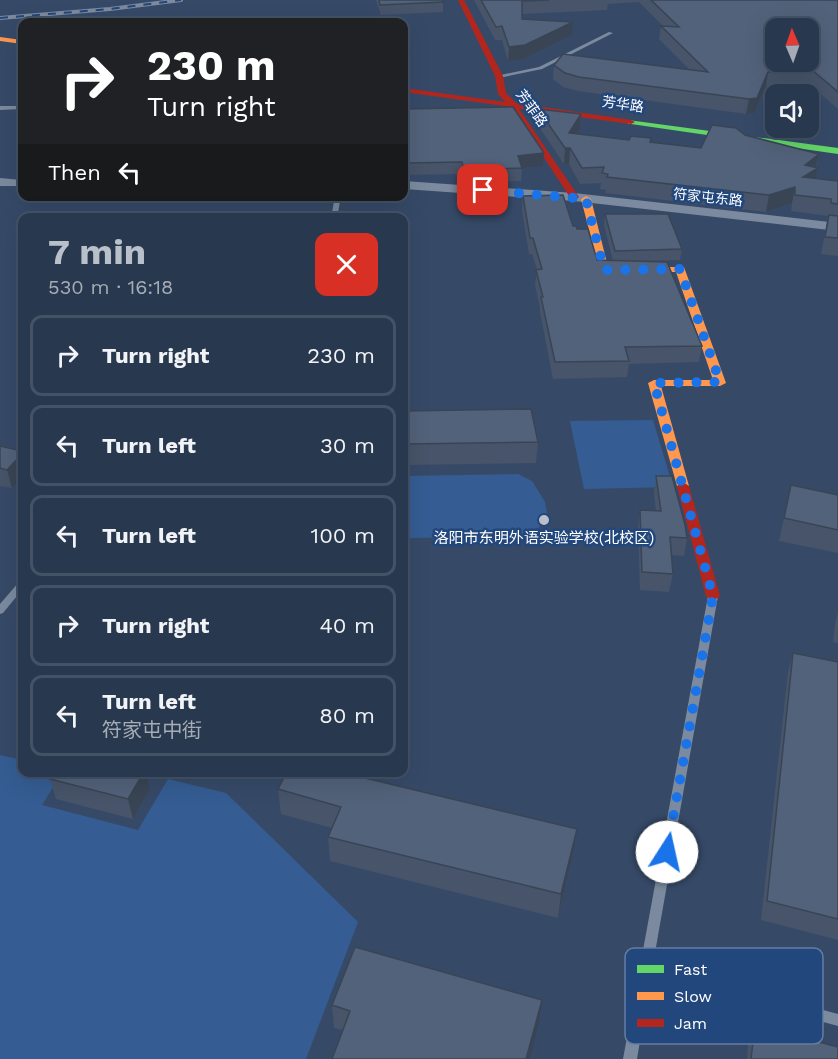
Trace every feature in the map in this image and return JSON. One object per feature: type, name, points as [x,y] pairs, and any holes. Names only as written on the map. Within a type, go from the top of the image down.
[{"type":"street","name":"芳菲路","points":[[461,0],[499,76],[502,94],[513,105],[580,198],[604,270],[680,269],[720,382],[654,383],[713,596]]},
{"type":"street","points":[[0,30],[18,32]]},
{"type":"street","points":[[0,39],[18,41]]},
{"type":"street","name":"芳华路","points":[[408,82],[838,140]]},
{"type":"street","name":"芳华路","points":[[408,91],[838,151]]},
{"type":"street","points":[[0,182],[18,183]]},
{"type":"street","name":"符家屯东路","points":[[408,185],[580,198],[838,227]]},
{"type":"lane","points":[[499,76],[540,68],[611,33]]},
{"type":"lane","points":[[0,108],[18,108]]},
{"type":"lane","points":[[0,611],[18,589]]},
{"type":"lane","points":[[650,948],[713,596]]},
{"type":"lane","points":[[823,1016],[838,1020]]},
{"type":"lane","points":[[630,1059],[633,1044]]},
{"type":"shaded area","points":[[653,420],[673,487],[584,489],[570,421]]},
{"type":"shaded area","points":[[518,474],[532,481],[545,502],[547,513],[542,525],[525,537],[408,538],[408,476]]},
{"type":"shaded area","points":[[0,755],[18,759],[18,777],[60,777],[42,805],[138,830],[168,779],[226,793],[358,922],[306,1059],[0,1059]]},
{"type":"building","points":[[379,0],[442,0],[443,2],[380,5]]},
{"type":"building","points":[[481,0],[549,0],[522,1],[522,19],[573,22],[525,45],[509,47],[502,26],[496,27]]},
{"type":"building","points":[[651,0],[838,0],[838,92],[815,72],[819,72],[819,18],[765,18],[765,72],[768,72],[757,98],[749,99],[579,77],[565,73],[554,65],[563,54],[708,72],[661,26],[679,27]]},
{"type":"building","points":[[513,107],[544,153],[518,156],[522,168],[464,170],[462,162],[408,163],[408,109]]},
{"type":"building","points":[[538,109],[581,114],[569,133],[629,140],[631,136],[651,138],[650,142],[701,148],[712,125],[736,128],[745,135],[819,154],[805,165],[818,168],[803,177],[838,181],[838,204],[831,203],[831,199],[795,195],[795,187],[769,195],[607,177],[608,174],[602,173],[604,167],[582,168],[570,148],[565,148]]},
{"type":"building","points":[[563,195],[573,226],[577,229],[588,229],[597,260],[667,262],[702,346],[625,347],[629,361],[555,362],[536,270],[542,269],[533,238],[530,238],[523,196]]},
{"type":"building","points":[[605,214],[668,214],[682,249],[615,251]]},
{"type":"building","points":[[829,215],[838,216],[838,238],[825,237]]},
{"type":"building","points":[[531,409],[538,442],[408,444],[408,411]]},
{"type":"building","points":[[0,446],[18,450],[18,458],[7,470],[0,468]]},
{"type":"building","points":[[656,476],[672,476],[685,525],[687,538],[670,537],[673,574],[642,572],[640,510],[661,511]]},
{"type":"building","points":[[791,485],[838,495],[838,530],[784,518]]},
{"type":"building","points":[[793,653],[838,662],[838,919],[767,901]]},
{"type":"building","points":[[51,777],[141,777],[128,799],[50,779]]},
{"type":"building","points":[[284,777],[361,777],[577,829],[561,894],[328,837],[341,807],[278,789]]},
{"type":"building","points":[[355,947],[542,1000],[526,1059],[332,1059],[350,1011],[332,1005]]},
{"type":"building","points":[[823,1043],[838,1047],[838,1059],[751,1059],[753,1044]]},
{"type":"railway","points":[[0,18],[110,9],[181,0]]},
{"type":"traffic: fast","points":[[631,122],[838,151]]},
{"type":"traffic: slow","points":[[0,39],[18,41]]},
{"type":"traffic: slow","points":[[586,199],[604,270],[680,269],[720,383],[654,383],[683,486]]},
{"type":"traffic: jam","points":[[461,0],[499,76],[502,94],[513,105],[574,197]]},
{"type":"traffic: jam","points":[[408,91],[631,122]]},
{"type":"traffic: jam","points":[[683,486],[713,596]]},
{"type":"place","name":"洛阳市东明外语实验学校(北校区)","points":[[544,520]]},
{"type":"route","points":[[483,190],[586,199],[604,270],[680,269],[720,382],[654,383],[713,596],[667,852]]}]
